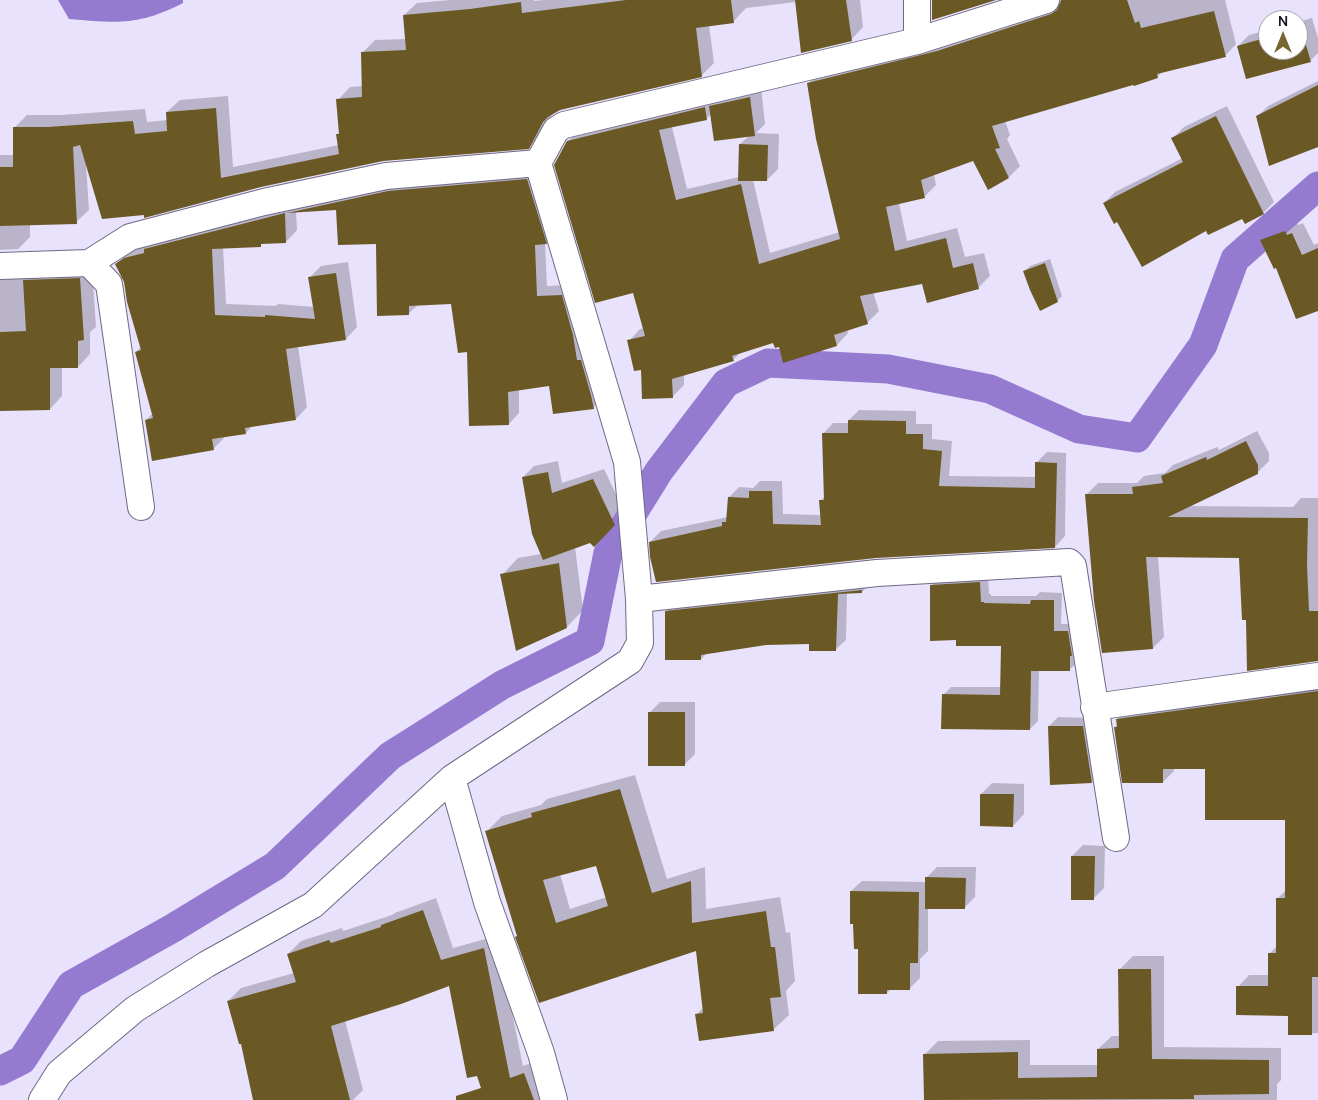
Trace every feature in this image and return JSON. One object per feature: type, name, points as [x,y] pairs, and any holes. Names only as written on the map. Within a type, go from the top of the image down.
[{"type":"street","points":[[917,0],[917,41]]},
{"type":"street","points":[[42,1100],[59,1073],[135,1009],[207,964],[313,905],[452,778],[630,661],[640,644],[640,598],[627,462],[538,163],[556,130],[564,125],[917,41],[1046,0]]},
{"type":"street","points":[[0,266],[89,263],[130,237],[274,200],[386,176],[538,163]]},
{"type":"street","points":[[89,263],[109,284],[141,507]]},
{"type":"street","points":[[640,598],[877,573],[1070,562],[1073,566],[1116,838]]},
{"type":"street","points":[[1094,707],[1318,676]]},
{"type":"street","points":[[452,778],[487,902],[540,1053],[554,1100]]},
{"type":"shaded area","points":[[58,0],[183,0],[183,3],[153,16],[114,22],[69,19]]},
{"type":"building","points":[[626,0],[731,0],[734,23],[696,28],[702,77],[560,110],[543,122],[529,149],[383,161],[261,187],[144,218],[144,215],[102,219],[80,145],[73,147],[77,224],[0,226],[0,167],[13,167],[13,127],[48,127],[133,121],[135,134],[167,131],[166,112],[216,108],[221,178],[339,154],[336,134],[339,134],[336,99],[362,97],[361,52],[406,50],[403,15],[521,2],[522,13]]},
{"type":"building","points":[[795,0],[846,0],[852,41],[801,53]]},
{"type":"building","points":[[932,0],[996,0],[932,20]]},
{"type":"building","points":[[1061,0],[1127,0],[1135,23],[1139,21],[1141,28],[1214,11],[1226,57],[1157,74],[1158,78],[1134,86],[992,126],[1000,148],[995,149],[1009,178],[988,190],[973,161],[921,180],[925,198],[886,207],[895,251],[946,238],[953,268],[973,263],[979,289],[927,303],[922,284],[860,296],[868,324],[834,335],[837,346],[783,363],[779,347],[775,348],[773,343],[732,356],[734,361],[672,379],[673,398],[642,399],[641,370],[634,371],[627,340],[645,336],[633,293],[595,303],[554,165],[567,141],[705,107],[707,120],[659,130],[676,200],[741,184],[759,264],[840,239],[816,139],[807,83],[937,51],[1051,14],[1057,10]]},
{"type":"building","points":[[1258,40],[1258,60],[1308,60],[1308,52],[1311,62],[1246,79],[1237,46]]},
{"type":"building","points":[[1318,85],[1318,147],[1269,166],[1256,116]]},
{"type":"building","points":[[750,97],[755,136],[714,141],[709,106]]},
{"type":"building","points":[[1216,116],[1264,214],[1245,224],[1242,219],[1208,235],[1206,231],[1142,267],[1117,222],[1114,224],[1103,203],[1183,162],[1171,138]]},
{"type":"building","points":[[739,144],[768,145],[767,181],[738,181]]},
{"type":"building","points":[[527,179],[547,244],[535,245],[537,296],[562,295],[573,335],[577,360],[581,360],[594,409],[553,414],[549,386],[508,392],[509,425],[469,426],[467,352],[458,353],[451,304],[409,306],[409,315],[377,316],[376,244],[338,245],[336,210],[287,213],[388,191]]},
{"type":"building","points":[[285,213],[286,243],[261,244],[261,247],[212,249],[215,315],[265,317],[265,315],[315,319],[308,277],[336,273],[346,340],[286,349],[296,420],[245,428],[246,434],[212,439],[214,450],[152,461],[145,420],[153,418],[135,352],[141,350],[127,302],[124,282],[115,264],[124,258],[144,253],[144,249]]},
{"type":"building","points":[[1285,231],[1287,235],[1292,233],[1302,255],[1318,248],[1318,311],[1296,319],[1276,268],[1274,269],[1260,240]]},
{"type":"building","points":[[1045,263],[1058,302],[1040,311],[1023,271]]},
{"type":"building","points":[[80,278],[84,340],[78,341],[78,368],[50,368],[50,410],[0,411],[0,332],[26,331],[23,280]]},
{"type":"building","points":[[848,420],[906,421],[906,434],[923,434],[923,449],[942,451],[939,486],[1035,488],[1035,462],[1057,463],[1055,548],[876,558],[656,582],[650,557],[649,542],[722,526],[722,522],[726,522],[728,497],[749,498],[749,491],[772,491],[773,524],[821,525],[819,500],[824,500],[822,433],[848,433]]},
{"type":"building","points":[[1246,441],[1258,465],[1258,474],[1168,517],[1308,518],[1307,565],[1309,611],[1318,611],[1318,661],[1247,671],[1246,620],[1242,620],[1239,558],[1146,557],[1153,649],[1102,653],[1094,601],[1085,494],[1133,494],[1132,487],[1163,483],[1161,476],[1206,457],[1207,460]]},
{"type":"building","points":[[548,472],[552,493],[593,479],[615,525],[594,547],[590,543],[543,560],[532,534],[522,477]]},
{"type":"building","points":[[559,563],[567,628],[516,651],[500,574]]},
{"type":"building","points":[[980,582],[981,602],[984,603],[1030,604],[1031,600],[1054,600],[1054,631],[1068,631],[1072,656],[1070,656],[1070,671],[1031,671],[1030,730],[941,729],[942,694],[1000,695],[1001,646],[956,646],[956,640],[930,641],[930,585]]},
{"type":"building","points":[[862,590],[862,593],[838,594],[836,651],[809,651],[809,644],[766,645],[701,655],[701,660],[665,660],[665,611]]},
{"type":"building","points":[[1318,691],[1318,977],[1312,977],[1312,1035],[1288,1035],[1288,1016],[1236,1015],[1236,986],[1268,986],[1268,953],[1276,953],[1276,898],[1285,898],[1285,820],[1205,820],[1205,769],[1163,769],[1163,783],[1122,783],[1114,727],[1117,727],[1116,719]]},
{"type":"building","points":[[648,712],[685,712],[685,766],[648,766]]},
{"type":"building","points":[[1048,726],[1083,726],[1092,783],[1050,785]]},
{"type":"building","points":[[620,789],[652,893],[691,881],[692,923],[766,911],[771,947],[775,947],[781,997],[770,998],[774,1031],[699,1041],[695,1014],[703,1013],[696,951],[539,1003],[515,937],[517,936],[485,831],[532,817],[531,813]],"holes":[[[596,866],[608,906],[556,923],[543,880]]]},
{"type":"building","points":[[980,794],[1014,794],[1013,827],[980,826]]},
{"type":"building","points":[[1071,856],[1095,856],[1094,900],[1071,900]]},
{"type":"building","points":[[925,877],[966,878],[965,909],[925,909]]},
{"type":"building","points":[[850,891],[919,892],[918,963],[910,963],[910,990],[887,990],[887,994],[858,994],[858,949],[854,949],[853,924],[850,924]]},
{"type":"building","points":[[423,910],[441,960],[484,948],[510,1078],[524,1073],[534,1100],[456,1100],[456,1096],[481,1088],[477,1076],[467,1078],[449,986],[401,1004],[331,1026],[350,1100],[253,1100],[241,1044],[239,1044],[227,1001],[296,982],[287,954],[329,940],[331,943],[381,927],[381,925]]},
{"type":"building","points":[[1118,969],[1151,969],[1152,1059],[1269,1060],[1269,1094],[1194,1095],[1194,1099],[924,1100],[923,1054],[1018,1052],[1018,1078],[1097,1077],[1097,1049],[1119,1048]]},
{"type":"waterway","points":[[0,1071],[22,1060],[71,985],[173,928],[275,866],[390,756],[502,685],[590,641],[608,553],[659,471],[726,383],[768,363],[888,369],[990,389],[1079,429],[1137,438],[1203,345],[1235,259],[1318,186]]}]
